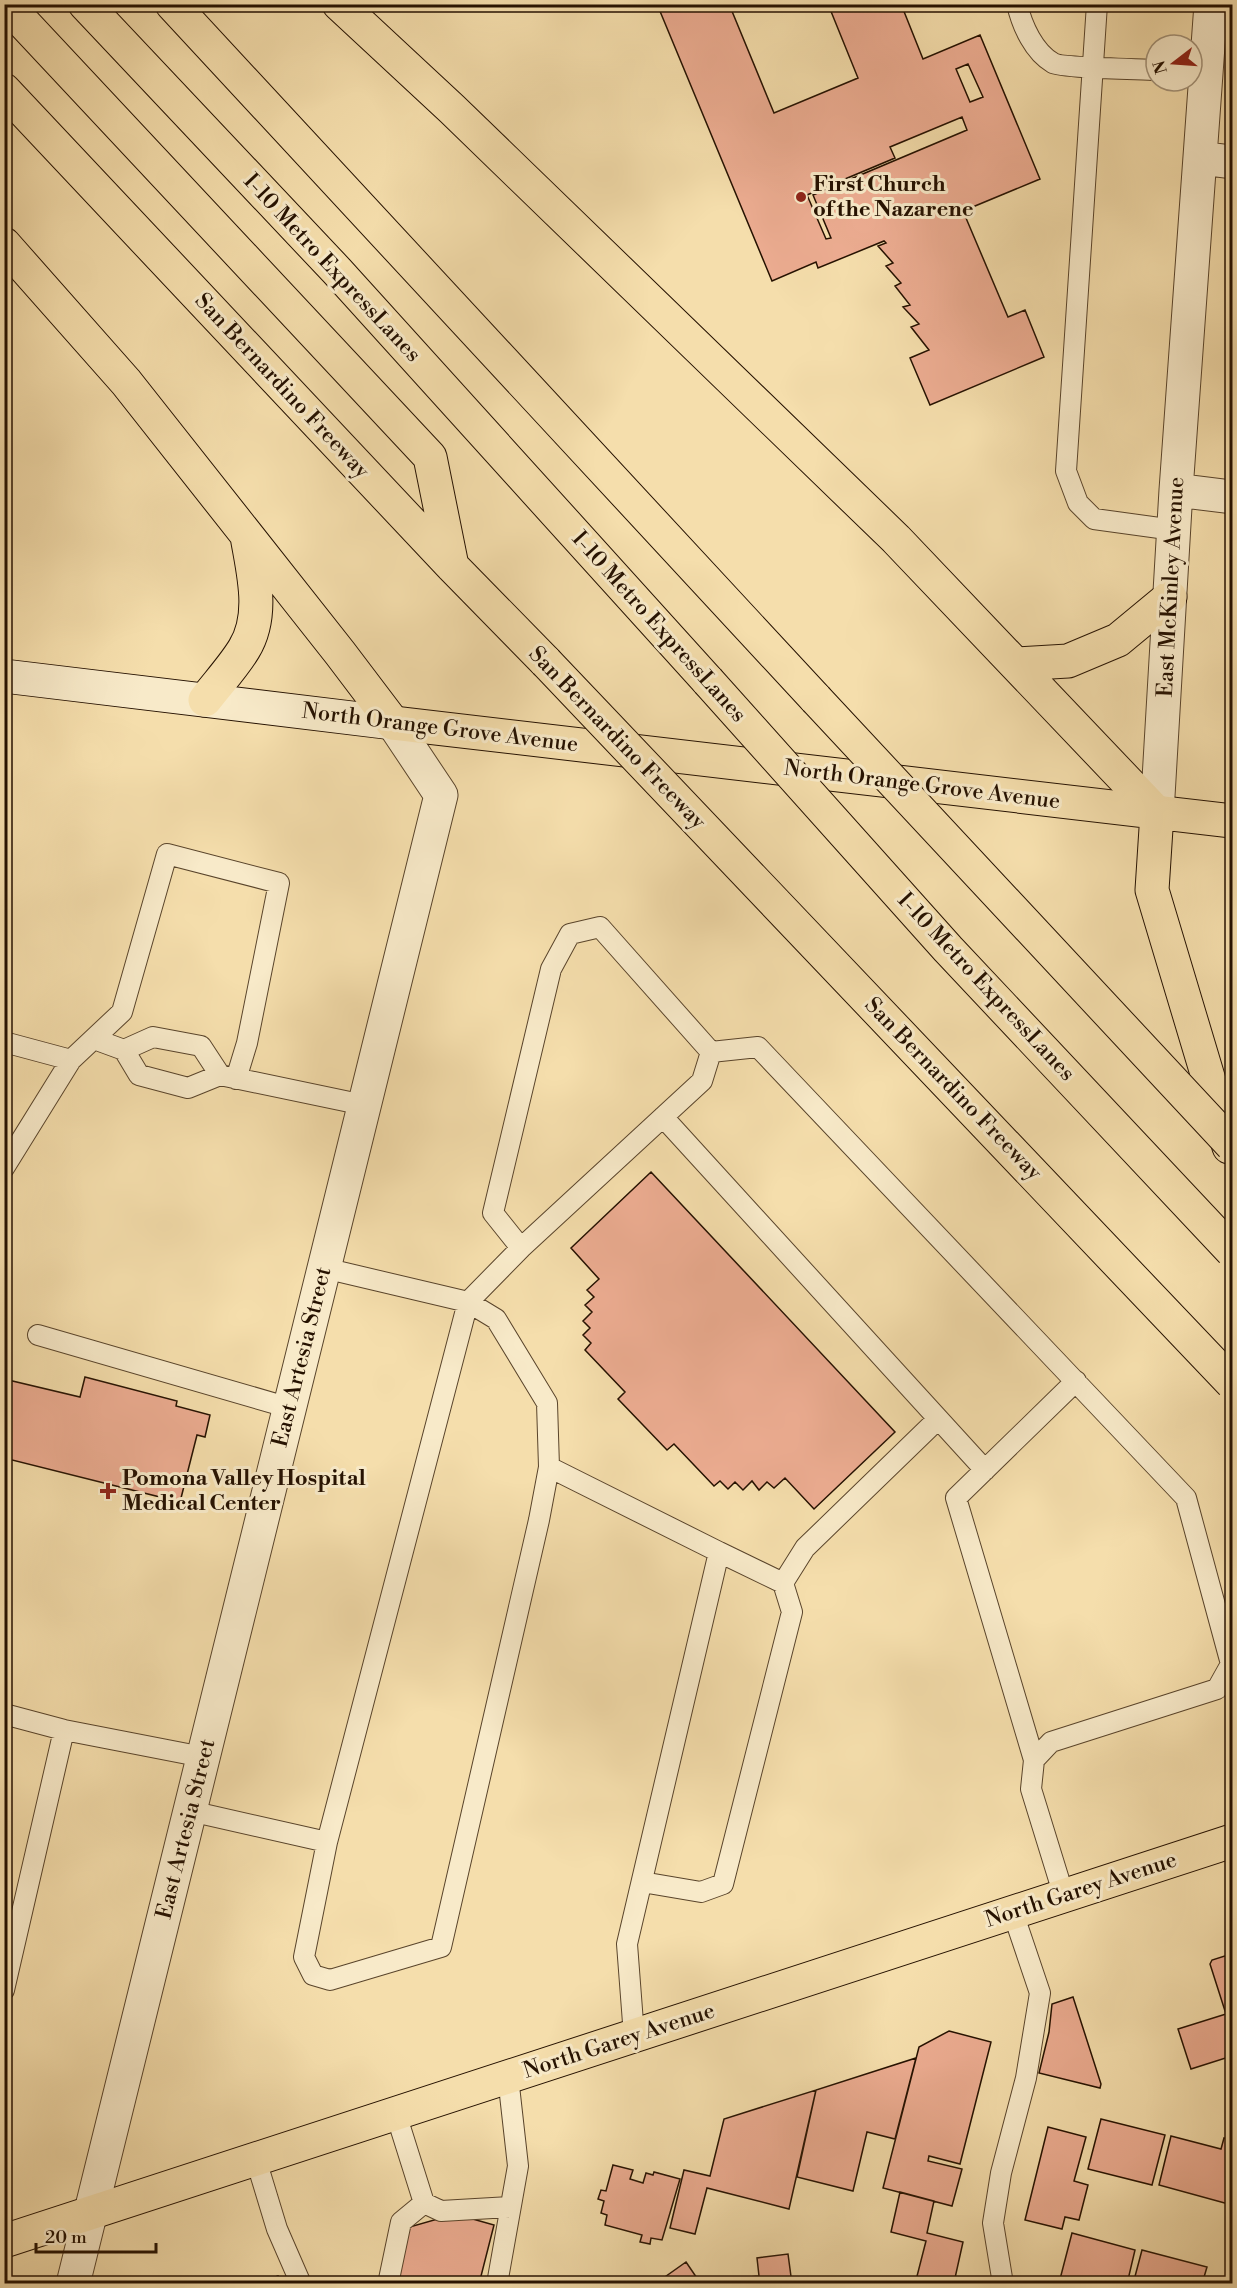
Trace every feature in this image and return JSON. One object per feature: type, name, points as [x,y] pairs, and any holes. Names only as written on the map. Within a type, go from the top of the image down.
[{"type":"main road","points":[[6,4],[430,457],[452,566]]},
{"type":"main road","name":"I-10 Metro ExpressLanes","points":[[85,4],[337,271],[948,949],[1233,1251]]},
{"type":"main road","points":[[172,4],[816,699],[1233,1144]]},
{"type":"main road","points":[[339,4],[452,109],[887,531],[1157,813]]},
{"type":"main road","name":"San Bernardino Freeway","points":[[4,90],[452,566],[1233,1383]]},
{"type":"main road","points":[[4,244],[126,382],[393,723]]},
{"type":"main road","points":[[205,700],[245,647],[254,624],[256,597],[247,534]]},
{"type":"main road","points":[[1016,664],[1068,661],[1118,640],[1170,597]]},
{"type":"main road","name":"North Orange Grove Avenue","points":[[393,723],[1233,821]]},
{"type":"main road","name":"East McKinley Avenue","points":[[1157,813],[1152,891],[1233,1159]]},
{"type":"main road","name":"North Garey Avenue","points":[[4,2241],[1233,1841]]},
{"type":"street","name":"East McKinley Avenue","points":[[1204,44],[1211,4]]},
{"type":"street","name":"East McKinley Avenue","points":[[1157,813],[1176,490],[1200,159],[1199,93]]},
{"type":"street","points":[[1200,159],[1233,162]]},
{"type":"street","points":[[1176,490],[1233,497]]},
{"type":"street","name":"North Orange Grove Avenue","points":[[4,676],[393,723]]},
{"type":"street","name":"East Artesia Street","points":[[73,2283],[441,795],[393,723]]},
{"type":"lane","points":[[1017,4],[1019,14],[1037,51],[1055,64],[1144,69]]},
{"type":"lane","points":[[1097,4],[1066,471],[1078,503],[1094,519],[1174,530]]},
{"type":"lane","points":[[4,1168],[71,1060],[122,1012],[167,854],[279,883],[247,1043],[228,1077]]},
{"type":"lane","points":[[521,1248],[493,1213],[551,969],[570,934],[600,927],[711,1052]]},
{"type":"lane","points":[[124,1050],[153,1037],[201,1046],[228,1077]]},
{"type":"lane","points":[[94,1039],[124,1050],[139,1075],[188,1088],[228,1077],[364,1105]]},
{"type":"lane","points":[[4,1042],[71,1060]]},
{"type":"lane","points":[[711,1052],[758,1047],[1186,1498],[1231,1664],[1217,1689],[1051,1742],[1034,1760]]},
{"type":"lane","points":[[324,1268],[468,1302],[496,1319],[547,1404],[549,1467],[539,1520],[441,1947],[330,1980],[313,1975],[304,1957],[326,1846],[468,1302],[521,1248],[702,1081],[711,1052]]},
{"type":"lane","points":[[663,1117],[984,1470]]},
{"type":"lane","points":[[38,1335],[290,1408]]},
{"type":"lane","points":[[1064,1896],[1031,1790],[1034,1760],[956,1498],[1076,1381]]},
{"type":"lane","points":[[783,1583],[805,1548],[938,1419]]},
{"type":"lane","points":[[549,1467],[783,1583],[792,1612],[723,1884],[701,1892],[642,1882]]},
{"type":"lane","points":[[634,2036],[627,1944],[719,1552]]},
{"type":"lane","points":[[4,1714],[64,1730],[203,1757]]},
{"type":"lane","points":[[4,1990],[64,1730]]},
{"type":"lane","points":[[190,1812],[327,1842],[326,1846]]},
{"type":"lane","points":[[1003,2283],[993,2223],[1001,2173],[1026,2078],[1040,1993],[1013,1912]]},
{"type":"lane","points":[[497,2283],[518,2166],[508,2077]]},
{"type":"lane","points":[[396,2114],[424,2203],[441,2211],[510,2206]]},
{"type":"lane","points":[[256,2160],[277,2229],[301,2283]]},
{"type":"lane","points":[[388,2283],[401,2222],[424,2203]]},
{"type":"building","points":[[657,4],[729,4],[774,113],[858,78],[828,4],[901,4],[923,59],[980,35],[1040,179],[963,211],[1008,317],[1025,310],[1044,357],[930,405],[910,358],[929,350],[911,327],[919,324],[903,307],[910,305],[895,286],[901,283],[886,266],[893,263],[878,246],[886,243],[884,241],[818,268],[816,262],[772,281]],"holes":[[[968,64],[983,97],[970,102],[956,69]],[[962,117],[967,130],[813,195],[831,238],[826,239],[807,195],[895,158],[890,147]]]},
{"type":"building","points":[[651,1172],[895,1432],[814,1509],[785,1478],[774,1488],[767,1482],[759,1490],[752,1481],[743,1490],[735,1482],[728,1489],[720,1481],[714,1486],[674,1444],[667,1450],[618,1399],[625,1392],[585,1350],[591,1343],[583,1335],[590,1328],[583,1321],[592,1312],[585,1305],[594,1297],[587,1290],[599,1279],[571,1248]]},
{"type":"building","points":[[85,1377],[177,1401],[176,1406],[210,1415],[205,1437],[197,1435],[180,1502],[4,1458],[4,1411],[7,1402],[4,1402],[4,1379],[80,1397]]},
{"type":"building","points":[[1231,1954],[1232,2056],[1191,2069],[1178,2029],[1226,2014],[1210,1964],[1212,1960]]},
{"type":"building","points":[[1073,1997],[1101,2084],[1100,2088],[1039,2073],[1049,2032],[1052,2004]]},
{"type":"building","points":[[949,2031],[991,2042],[960,2164],[929,2156],[928,2161],[962,2169],[952,2206],[883,2188],[919,2047]]},
{"type":"building","points":[[916,2058],[895,2139],[867,2132],[853,2191],[797,2177],[816,2090]]},
{"type":"building","points":[[816,2090],[789,2209],[707,2188],[695,2234],[670,2228],[684,2170],[710,2176],[724,2119]]},
{"type":"building","points":[[1101,2119],[1165,2135],[1152,2185],[1088,2169]]},
{"type":"building","points":[[1048,2127],[1086,2137],[1074,2181],[1088,2185],[1079,2220],[1065,2217],[1062,2229],[1025,2220]]},
{"type":"building","points":[[1171,2136],[1221,2149],[1224,2138],[1232,2140],[1232,2205],[1159,2185]]},
{"type":"building","points":[[613,2165],[633,2170],[630,2179],[643,2183],[646,2173],[653,2175],[654,2172],[680,2179],[662,2240],[651,2238],[650,2244],[640,2242],[642,2235],[605,2225],[607,2215],[601,2213],[604,2201],[598,2199],[601,2190],[606,2191]]},
{"type":"building","points":[[900,2192],[934,2201],[927,2233],[963,2242],[955,2278],[971,2282],[971,2284],[915,2284],[926,2241],[891,2232]]},
{"type":"building","points":[[455,2214],[494,2225],[479,2284],[414,2284],[392,2278],[406,2228]]},
{"type":"building","points":[[1072,2233],[1135,2250],[1127,2284],[1059,2283]]},
{"type":"building","points":[[1142,2250],[1207,2267],[1202,2284],[1133,2284]]},
{"type":"building","points":[[788,2254],[792,2284],[721,2284],[720,2280],[759,2276],[757,2258]]},
{"type":"building","points":[[686,2262],[701,2284],[655,2284]]},
{"type":"building","points":[[278,2276],[280,2284],[254,2284]]},
{"type":"place","name":"First Church of the Nazarene","points":[[801,197]]},
{"type":"place","name":"Pomona Valley Hospital Medical Center","points":[[108,1491]]}]
